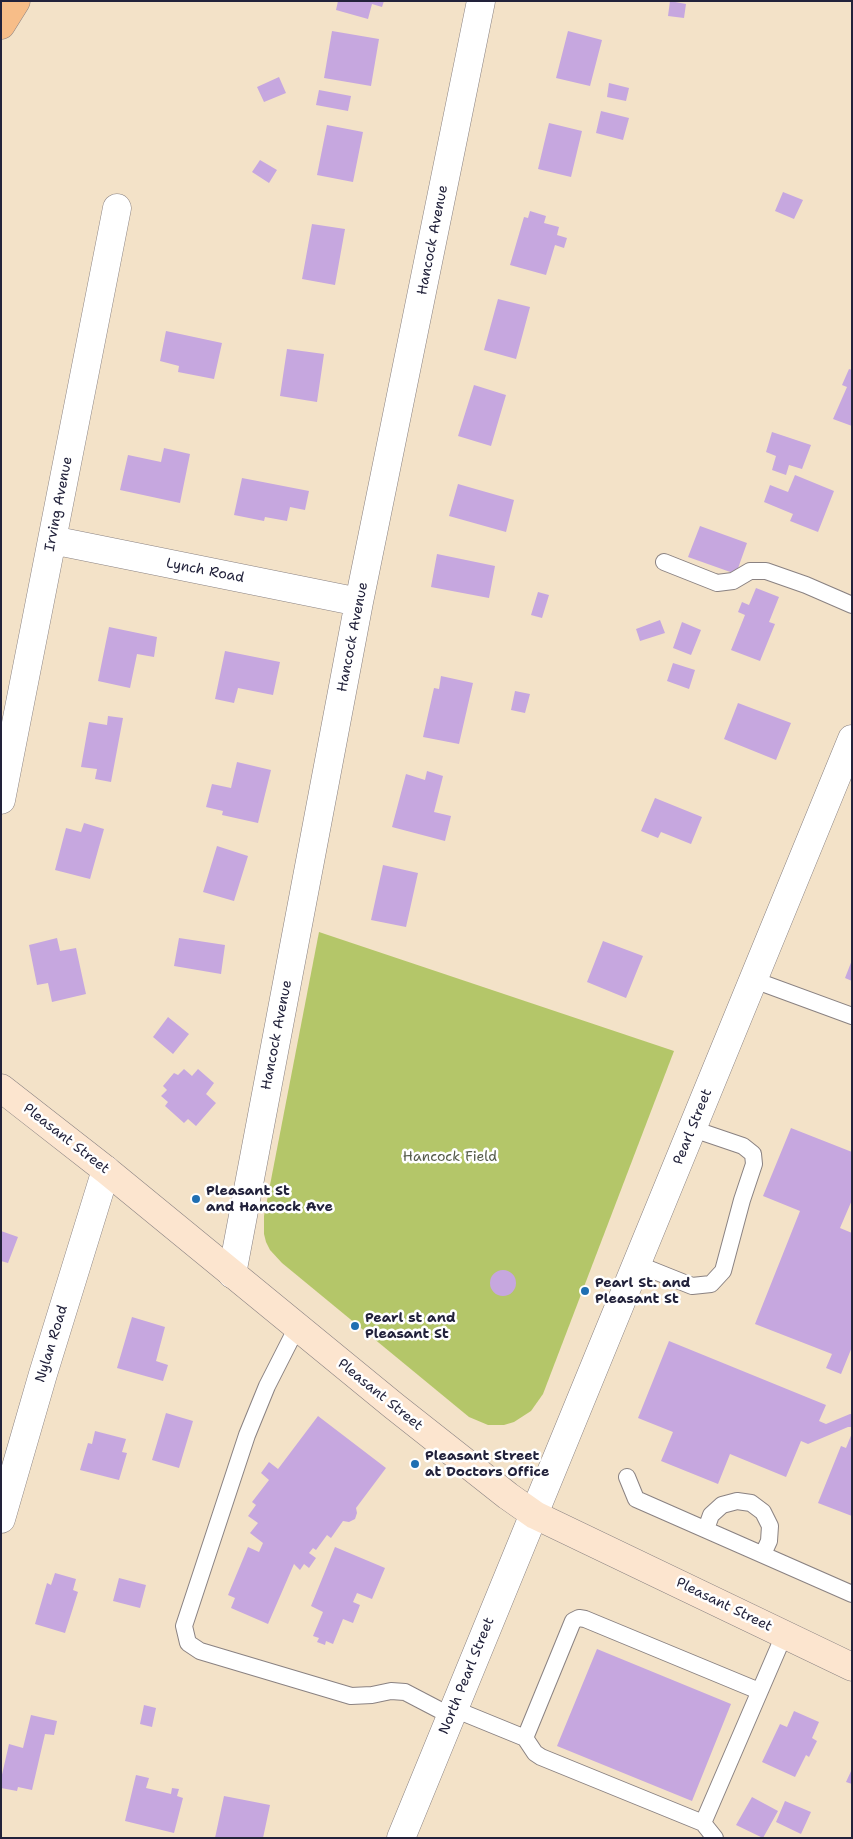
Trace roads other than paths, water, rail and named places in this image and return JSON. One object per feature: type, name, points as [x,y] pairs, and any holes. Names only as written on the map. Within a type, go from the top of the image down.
[{"type":"highway","points":[[1,25],[16,1]]},
{"type":"main road","name":"Pleasant Street","points":[[1,1088],[106,1170],[476,1471],[535,1515],[852,1667]]},
{"type":"street","name":"Hancock Avenue","points":[[232,1274],[359,602],[481,1]]},
{"type":"street","name":"Irving Avenue","points":[[1,800],[116,208]]},
{"type":"street","name":"Lynch Road","points":[[52,540],[359,602]]},
{"type":"street","name":"Pearl Street","points":[[535,1515],[852,739]]},
{"type":"street","name":"Nylan Road","points":[[1,1519],[43,1374],[106,1170]]},
{"type":"street","name":"North Pearl Street","points":[[401,1838],[535,1515]]},
{"type":"lane","points":[[664,562],[718,583],[733,581],[750,571],[766,571],[806,584],[852,605]]},
{"type":"lane","points":[[754,980],[852,1016]]},
{"type":"lane","points":[[637,1264],[692,1286],[711,1284],[723,1271],[742,1200],[754,1164],[753,1154],[744,1146],[693,1129]]},
{"type":"lane","points":[[297,1327],[267,1386],[247,1435],[184,1626],[188,1643],[200,1651],[351,1696],[372,1695],[391,1691],[405,1692],[452,1713],[524,1738],[535,1753],[541,1757],[703,1823],[715,1838]]},
{"type":"lane","points":[[627,1477],[636,1499],[852,1594]]},
{"type":"lane","points":[[706,1529],[711,1515],[722,1505],[736,1500],[751,1503],[763,1512],[770,1526],[770,1541],[763,1554]]},
{"type":"lane","points":[[524,1738],[572,1621],[579,1618],[760,1691]]},
{"type":"lane","points":[[703,1823],[784,1635]]},
{"type":"place","name":"Pleasant St and Hancock Ave","points":[[196,1199]]},
{"type":"place","name":"Pearl St. and Pleasant St","points":[[585,1291]]},
{"type":"place","name":"Pearl st and Pleasant St","points":[[355,1326]]},
{"type":"place","name":"Pleasant Street at Doctors Office","points":[[415,1464]]},
{"type":"park label","name":"Hancock Field","points":[[450,1157]]}]
